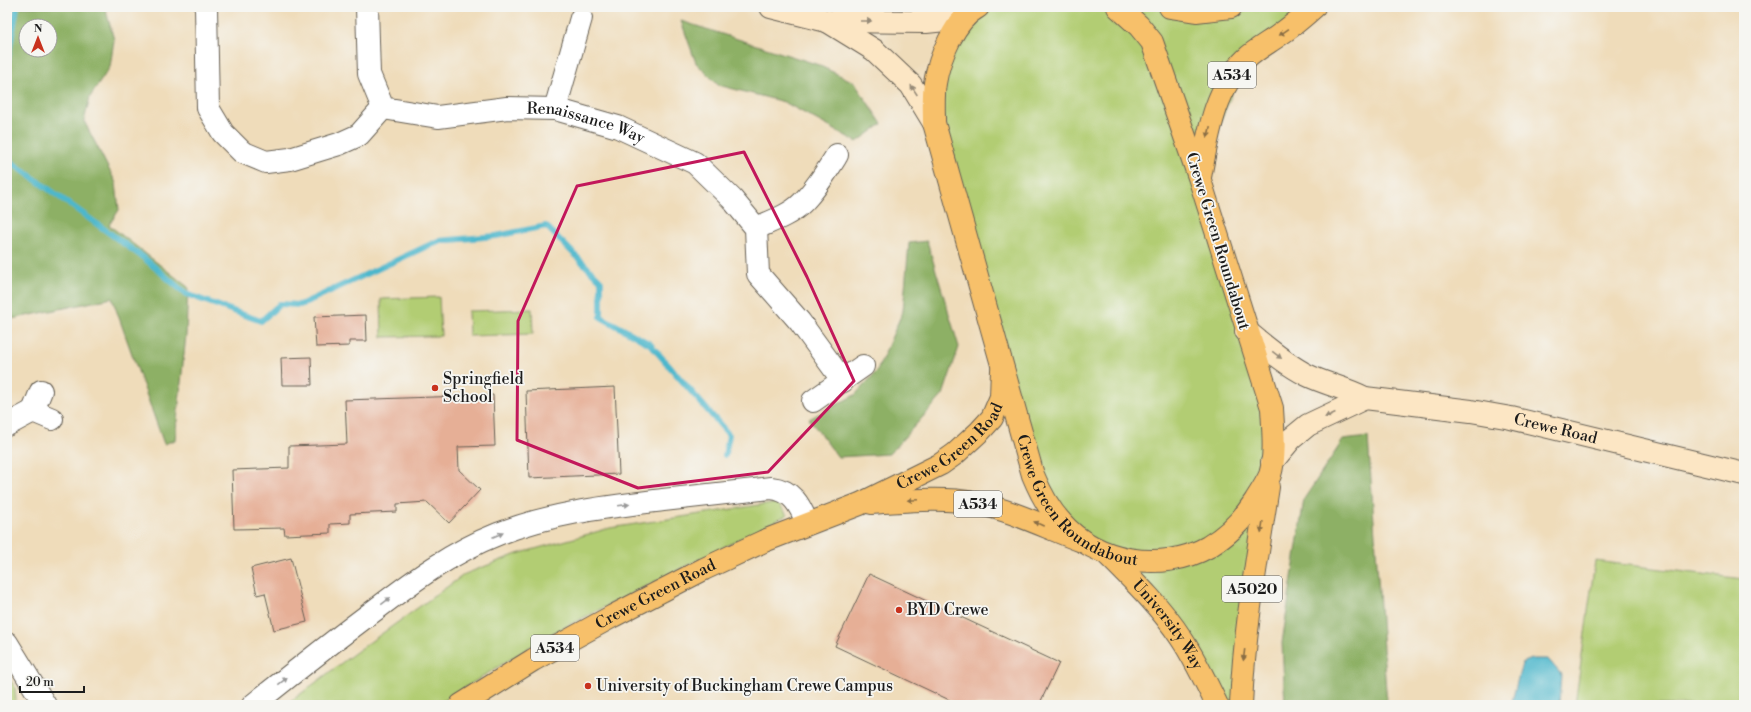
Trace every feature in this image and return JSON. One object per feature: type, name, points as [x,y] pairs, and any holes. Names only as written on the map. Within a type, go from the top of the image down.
[{"type":"main road","points":[[771,7],[827,21],[926,22],[971,11]]},
{"type":"main road","name":"Crewe Green Roundabout","points":[[971,11],[944,51],[942,57],[935,83],[934,123],[1033,475],[1048,505],[1061,522],[1073,534],[1097,548],[1123,558],[1145,561],[1188,555],[1207,547],[1232,530],[1247,514],[1271,468],[1272,408],[1246,330],[1199,177],[1152,42],[1139,26],[1118,7]]},
{"type":"main road","points":[[1170,7],[1196,11],[1231,7]]},
{"type":"main road","name":"A534","points":[[1199,177],[1212,118],[1221,95],[1233,73],[1246,58],[1291,27],[1314,7]]},
{"type":"main road","points":[[827,21],[874,50],[911,85],[934,123]]},
{"type":"main road","name":"Crewe Road","points":[[1246,330],[1284,360],[1307,375],[1352,391],[1365,398],[1470,411],[1504,417],[1744,474]]},
{"type":"main road","name":"Crewe Green Road","points":[[461,705],[533,660],[613,616],[704,570],[764,541],[807,523],[860,504],[941,464],[955,454],[992,418],[1001,397],[1002,362]]},
{"type":"main road","points":[[1271,468],[1291,439],[1308,425],[1365,398]]},
{"type":"main road","name":"A5020","points":[[1241,705],[1242,673],[1253,586],[1271,468]]},
{"type":"main road","name":"Crewe Green Road","points":[[860,504],[934,500],[976,504],[1029,520],[1097,548]]},
{"type":"main road","name":"University Way","points":[[1097,548],[1153,601],[1180,636],[1200,669],[1217,705]]},
{"type":"street","points":[[206,7],[208,108],[222,133],[242,152],[266,162],[290,158],[339,144],[359,135],[383,108],[369,74],[367,7]]},
{"type":"street","points":[[555,109],[581,18]]},
{"type":"street","name":"Renaissance Way","points":[[383,108],[438,117],[507,108],[555,109],[618,127],[695,163],[732,199],[756,228]]},
{"type":"street","points":[[836,155],[827,172],[802,203],[781,217],[756,228],[758,274],[800,322],[843,381]]},
{"type":"street","points":[[813,401],[863,366]]},
{"type":"street","points":[[7,425],[42,415],[40,391]]},
{"type":"street","points":[[253,705],[327,646],[410,584],[446,560],[497,535],[533,522],[606,507],[771,488],[780,489],[796,501],[807,523]]},
{"type":"street","points":[[7,643],[11,647],[45,705]]},
{"type":"highlighted area","points":[[744,152],[807,277],[854,381],[768,472],[638,488],[517,440],[518,321],[577,186]]},
{"type":"green space","points":[[17,7],[105,7],[114,40],[110,67],[90,97],[84,121],[116,183],[119,210],[109,225],[188,287],[186,335],[175,440],[164,444],[112,298],[7,320],[7,63]]},
{"type":"green space","points":[[978,7],[1314,7],[1246,58],[1199,177],[1272,408],[1239,705],[1217,705],[1180,636],[1038,491],[935,83]]},
{"type":"green space","points":[[681,21],[816,64],[854,82],[882,124],[857,142],[784,102],[718,85],[696,63]]},
{"type":"green space","points":[[927,241],[959,347],[943,395],[889,454],[838,457],[809,419],[855,395],[877,371],[903,311],[909,243]]},
{"type":"green space","points":[[439,297],[441,336],[382,337],[381,299]]},
{"type":"green space","points":[[532,309],[533,334],[469,336],[468,311]]},
{"type":"green space","points":[[1368,437],[1387,705],[1285,705],[1282,643],[1304,499],[1343,440]]},
{"type":"green space","points":[[778,502],[787,515],[549,635],[437,705],[286,705],[352,655],[465,574],[517,554],[610,528]]},
{"type":"green space","points":[[1595,561],[1744,579],[1744,705],[1575,705]]},
{"type":"green space","points":[[7,676],[15,687],[16,701],[8,705]]},
{"type":"water","points":[[1532,659],[1548,659],[1561,674],[1559,705],[1511,705],[1522,663]]},
{"type":"building","points":[[366,315],[367,341],[349,341],[349,346],[316,347],[314,317]]},
{"type":"building","points":[[311,357],[312,385],[282,385],[281,358]]},
{"type":"building","points":[[615,387],[619,474],[529,478],[526,391]]},
{"type":"building","points":[[493,395],[495,446],[458,447],[459,470],[480,490],[449,523],[427,502],[397,504],[397,512],[350,514],[350,523],[330,524],[330,533],[285,535],[284,528],[234,529],[232,470],[289,468],[289,446],[347,444],[345,400]]},
{"type":"building","points":[[291,558],[307,622],[274,630],[265,593],[257,595],[251,568]]},
{"type":"building","name":"BYD Crewe","points":[[869,574],[1059,663],[1039,705],[960,705],[835,646]]},
{"type":"waterway","points":[[7,63],[17,7]]},
{"type":"waterway","points":[[7,159],[144,258],[186,294],[261,321],[280,304],[300,305],[438,241],[496,236],[546,226],[601,281],[601,317],[650,344],[729,435],[725,455]]},
{"type":"place","name":"Springfield School","points":[[435,388]]},
{"type":"place","name":"BYD Crewe","points":[[899,610]]},
{"type":"place","name":"University of Buckingham Crewe Campus","points":[[588,686]]}]
